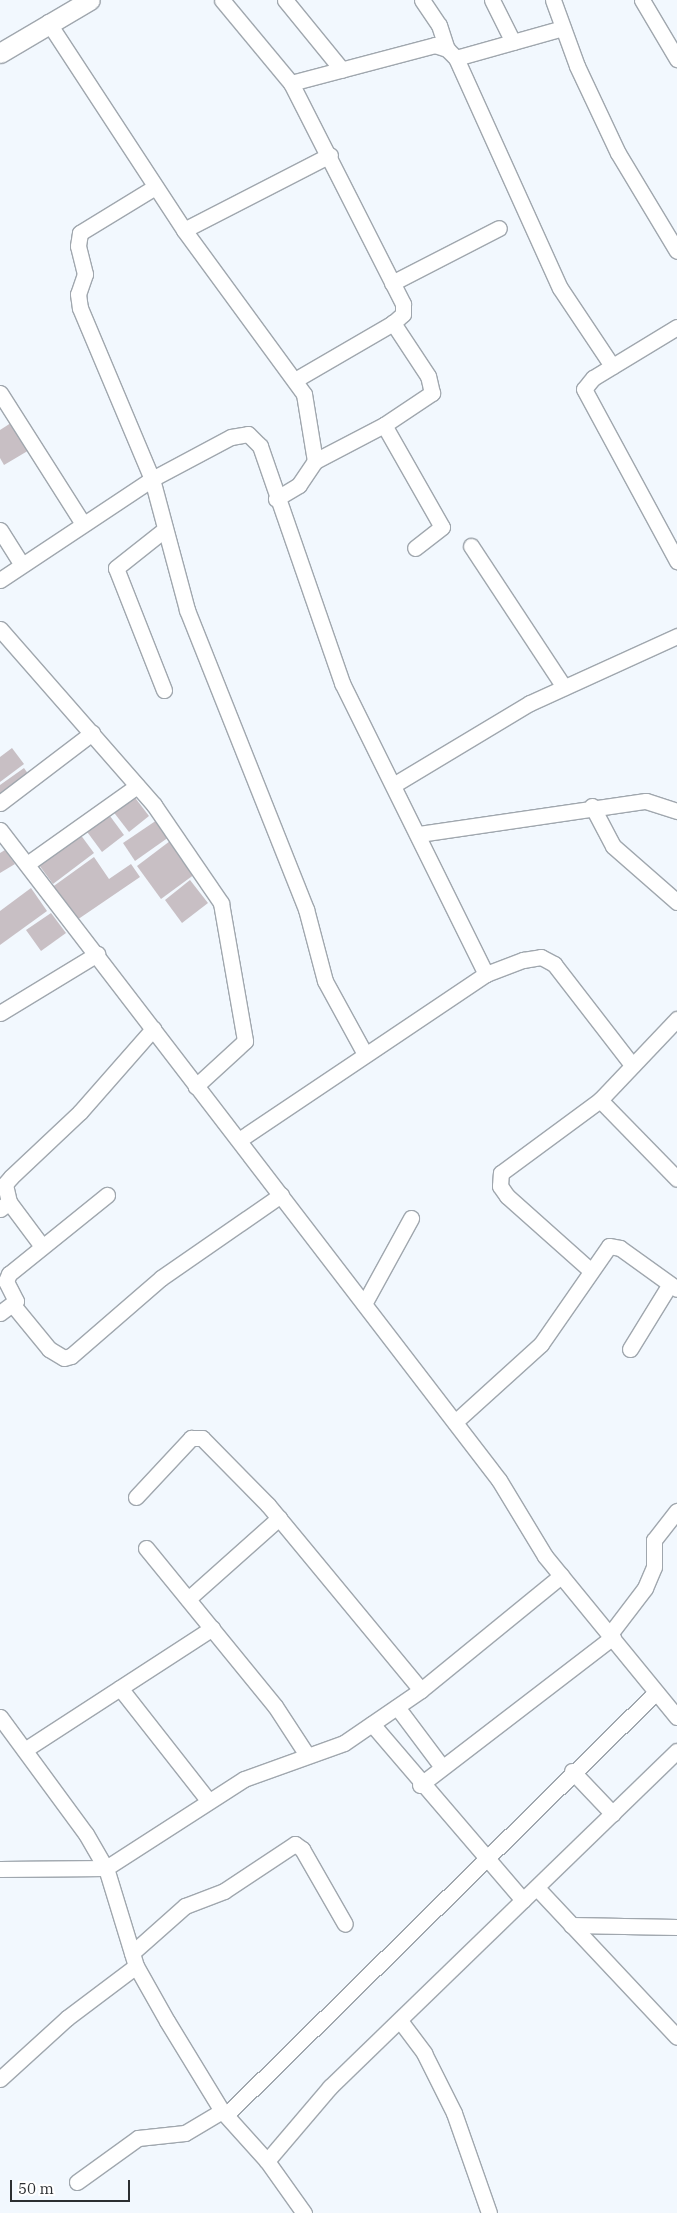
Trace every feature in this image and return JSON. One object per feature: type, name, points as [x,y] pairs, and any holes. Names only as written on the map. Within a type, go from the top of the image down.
[{"type":"street","points":[[0,54],[48,22],[90,0]]},
{"type":"street","points":[[222,0],[291,83],[330,155],[403,304],[403,314],[393,323],[294,380]]},
{"type":"street","points":[[285,0],[342,70]]},
{"type":"street","points":[[422,0],[439,25],[560,288],[612,366]]},
{"type":"street","points":[[492,0],[512,42]]},
{"type":"street","points":[[554,0],[563,28],[618,153],[677,251]]},
{"type":"street","points":[[642,0],[677,59]]},
{"type":"street","points":[[48,22],[184,230],[294,380],[311,413],[315,461]]},
{"type":"street","points":[[291,83],[435,45],[452,53],[512,42],[563,28]]},
{"type":"street","points":[[184,230],[330,155]]},
{"type":"street","points":[[155,187],[90,224],[80,233],[78,246],[85,274],[78,294],[80,308],[152,479],[164,530],[187,610],[316,935],[325,981],[364,1054]]},
{"type":"street","points":[[392,283],[499,228]]},
{"type":"street","points":[[276,499],[299,484],[315,461],[384,425],[426,398],[433,386],[393,323]]},
{"type":"street","points":[[677,327],[612,366],[584,390],[588,403],[677,561]]},
{"type":"street","points":[[0,393],[83,524]]},
{"type":"street","points":[[384,425],[442,528],[415,548]]},
{"type":"street","points":[[0,580],[152,479],[231,437],[248,434],[260,446],[276,499],[342,683],[395,784],[486,974]]},
{"type":"street","points":[[0,530],[22,565]]},
{"type":"street","points":[[164,530],[116,568],[164,690]]},
{"type":"street","points":[[471,546],[564,687]]},
{"type":"street","points":[[0,629],[137,786],[221,903],[246,1029],[238,1052],[196,1086]]},
{"type":"street","points":[[395,784],[494,722],[564,687],[677,636]]},
{"type":"street","points":[[0,803],[92,733]]},
{"type":"street","points":[[27,864],[137,786]]},
{"type":"street","points":[[419,834],[592,806],[646,801],[677,811]]},
{"type":"street","points":[[592,806],[613,846],[677,902]]},
{"type":"street","points":[[0,830],[500,1480],[561,1576],[677,1717]]},
{"type":"street","points":[[0,1013],[97,954]]},
{"type":"street","points":[[239,1140],[364,1054],[486,974],[523,960],[541,958],[554,964],[632,1065]]},
{"type":"street","points":[[590,1270],[520,1210],[498,1180],[508,1166],[600,1100],[677,1019]]},
{"type":"street","points":[[41,1245],[4,1205],[5,1184],[80,1112],[153,1029]]},
{"type":"street","points":[[600,1100],[677,1178]]},
{"type":"street","points":[[0,1313],[13,1305],[16,1297],[6,1278],[41,1245],[107,1195]]},
{"type":"street","points":[[13,1305],[49,1349],[64,1358],[161,1278],[281,1195]]},
{"type":"street","points":[[364,1304],[412,1218]]},
{"type":"street","points":[[455,1422],[541,1344],[604,1250],[614,1246],[674,1286],[630,1348]]},
{"type":"street","points":[[136,1496],[196,1436],[279,1518],[421,1690]]},
{"type":"street","points":[[420,1785],[612,1636],[646,1588],[654,1567],[654,1540],[677,1511]]},
{"type":"street","points":[[188,1599],[279,1518]]},
{"type":"street","points":[[146,1548],[212,1628],[307,1755]]},
{"type":"street","points":[[0,1869],[106,1868],[207,1799],[262,1771],[330,1749],[372,1724],[421,1690],[561,1576]]},
{"type":"street","points":[[26,1749],[212,1628]]},
{"type":"street","points":[[120,1688],[207,1799]]},
{"type":"street","points":[[77,2182],[138,2138],[185,2133],[224,2113],[572,1771],[656,1692]]},
{"type":"street","points":[[397,1707],[442,1767]]},
{"type":"street","points":[[0,1717],[26,1749],[106,1868],[134,1960],[224,2113],[267,2161],[304,2213]]},
{"type":"street","points":[[372,1724],[420,1785],[522,1900]]},
{"type":"street","points":[[267,2161],[330,2087],[401,2022],[522,1900],[537,1888],[677,1751]]},
{"type":"street","points":[[572,1771],[613,1814]]},
{"type":"street","points":[[0,2079],[134,1960],[185,1906],[224,1891],[295,1844],[302,1849],[345,1924]]},
{"type":"street","points":[[537,1888],[677,2037]]},
{"type":"street","points":[[572,1925],[677,1927]]},
{"type":"street","points":[[401,2022],[424,2053],[454,2113],[489,2213]]},
{"type":"building","points":[[14,421],[31,449],[4,465],[0,458],[0,430]]},
{"type":"building","points":[[12,748],[24,764],[0,782],[0,757]]},
{"type":"building","points":[[24,768],[31,778],[0,802],[0,785]]},
{"type":"building","points":[[133,795],[149,816],[129,832],[112,810]]},
{"type":"building","points":[[107,812],[124,835],[102,852],[85,829]]},
{"type":"building","points":[[157,820],[169,837],[135,861],[123,843]]},
{"type":"building","points":[[80,834],[94,853],[53,884],[39,865]]},
{"type":"building","points":[[170,841],[195,874],[161,899],[137,866]]},
{"type":"building","points":[[5,850],[15,864],[0,873],[0,853]]},
{"type":"building","points":[[94,857],[109,879],[131,864],[140,877],[74,922],[51,888]]},
{"type":"building","points":[[190,880],[208,903],[182,923],[165,900]]},
{"type":"building","points":[[31,888],[47,911],[0,945],[0,911]]},
{"type":"building","points":[[51,913],[66,933],[41,951],[26,930]]}]
